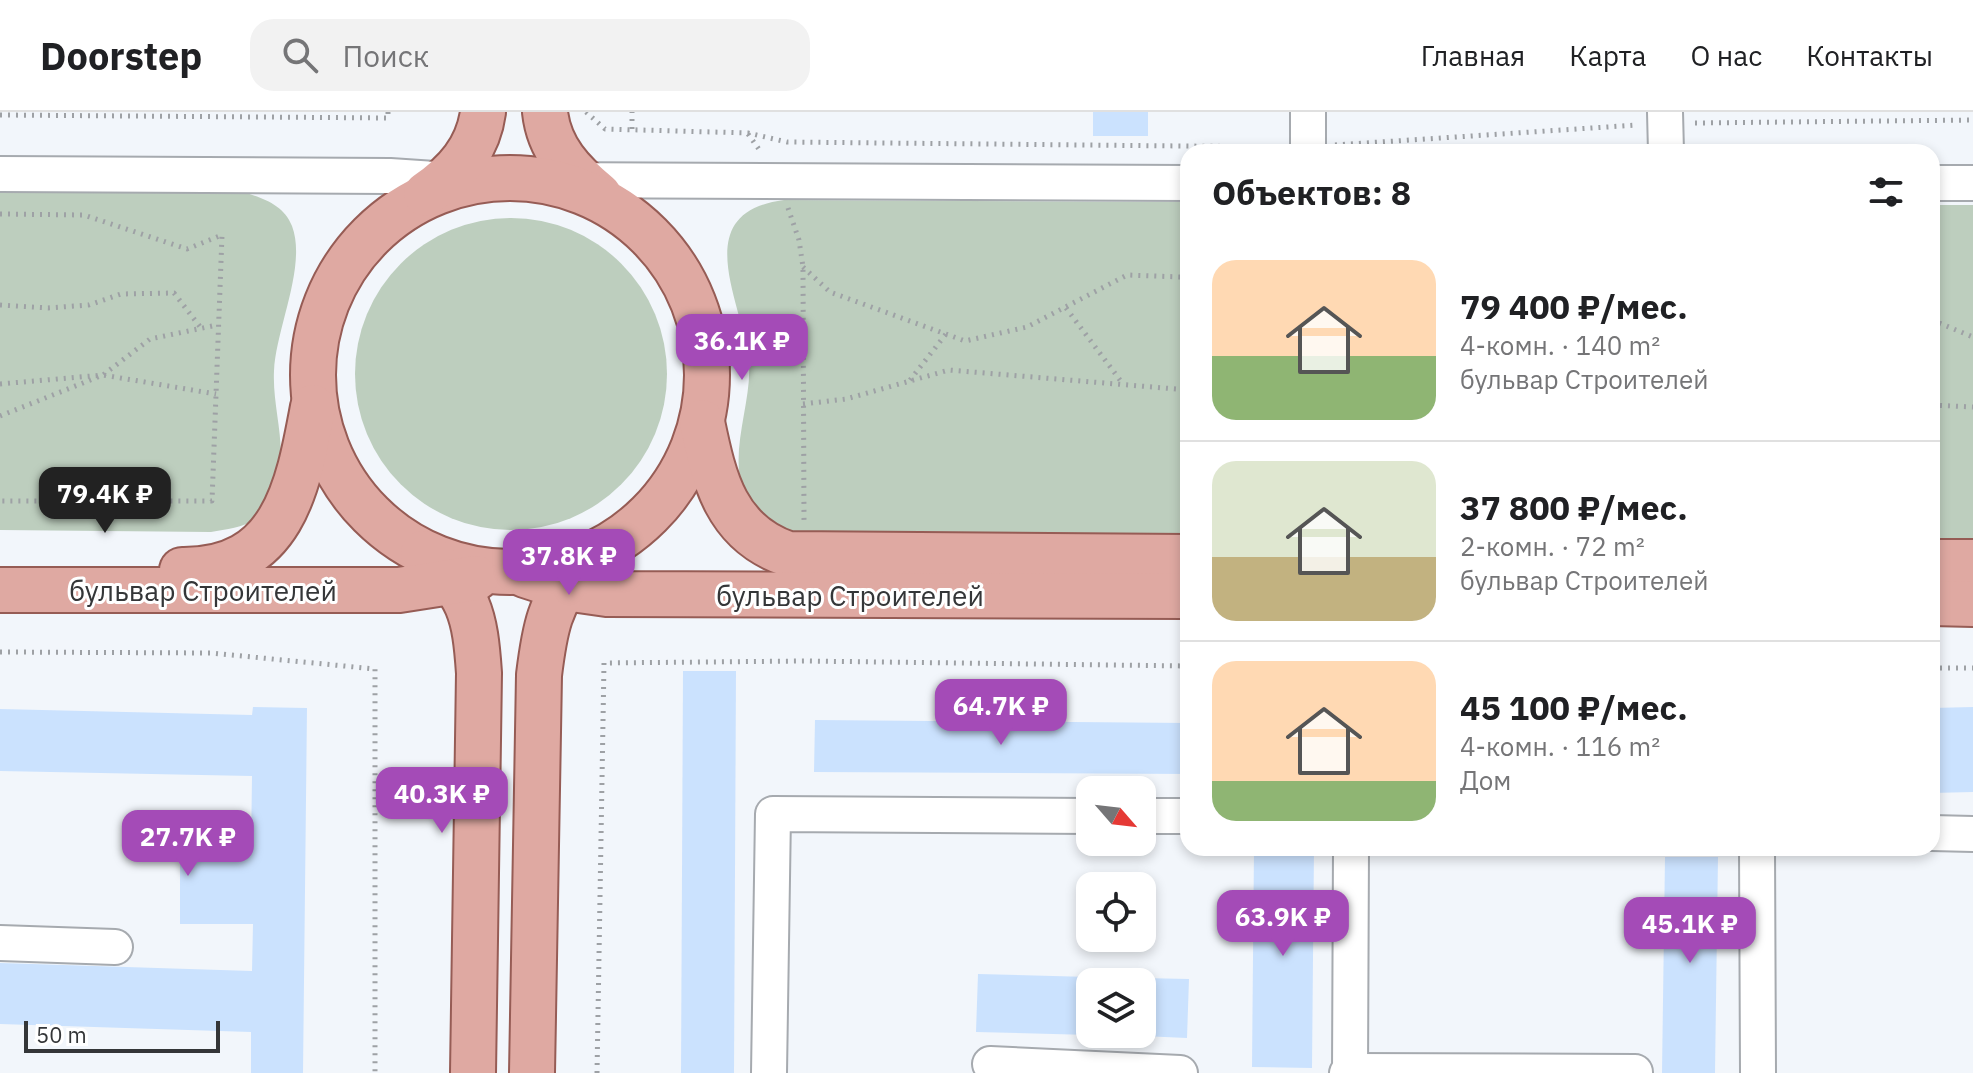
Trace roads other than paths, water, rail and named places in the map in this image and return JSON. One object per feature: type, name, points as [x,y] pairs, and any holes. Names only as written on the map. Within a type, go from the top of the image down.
[{"type":"main road","points":[[449,187],[471,148],[483,112]]},
{"type":"main road","points":[[545,112],[556,147],[559,180]]},
{"type":"main road","points":[[473,1073],[479,673],[476,627],[468,603],[456,584],[355,497],[323,439],[314,405],[312,370],[317,331],[327,299],[363,239],[390,215],[449,187],[559,180],[614,207],[663,249],[680,272],[693,298],[709,362],[702,422],[685,464],[653,509],[603,549],[565,588],[546,623],[539,675],[532,1073]]},
{"type":"main road","name":"бульвар Строителей","points":[[0,569],[210,570],[251,555],[273,530],[288,503],[302,467],[314,405]]},
{"type":"main road","name":"бульвар Строителей","points":[[702,422],[713,477],[725,505],[756,540],[788,554],[1180,557]]},
{"type":"main road","points":[[418,549],[448,561],[508,571],[560,564],[603,549]]},
{"type":"main road","points":[[1940,562],[1973,562]]},
{"type":"main road","name":"бульвар Строителей","points":[[0,590],[399,590],[456,584],[508,571],[565,588],[607,594],[1180,596]]},
{"type":"main road","points":[[1940,603],[1973,604]]},
{"type":"street","points":[[1308,112],[1308,144]]},
{"type":"street","points":[[0,174],[449,187]]},
{"type":"street","points":[[559,180],[1180,183]]},
{"type":"street","points":[[1940,183],[1973,183]]},
{"type":"street","points":[[769,1073],[773,814],[1076,816]]},
{"type":"street","points":[[1156,816],[1180,816]]},
{"type":"street","points":[[1940,833],[1973,834]]},
{"type":"street","points":[[1351,856],[1348,1072],[1635,1072]]},
{"type":"street","points":[[1757,856],[1758,1073]]},
{"type":"street","points":[[0,943],[115,947]]},
{"type":"street","points":[[990,1064],[1180,1073]]}]
